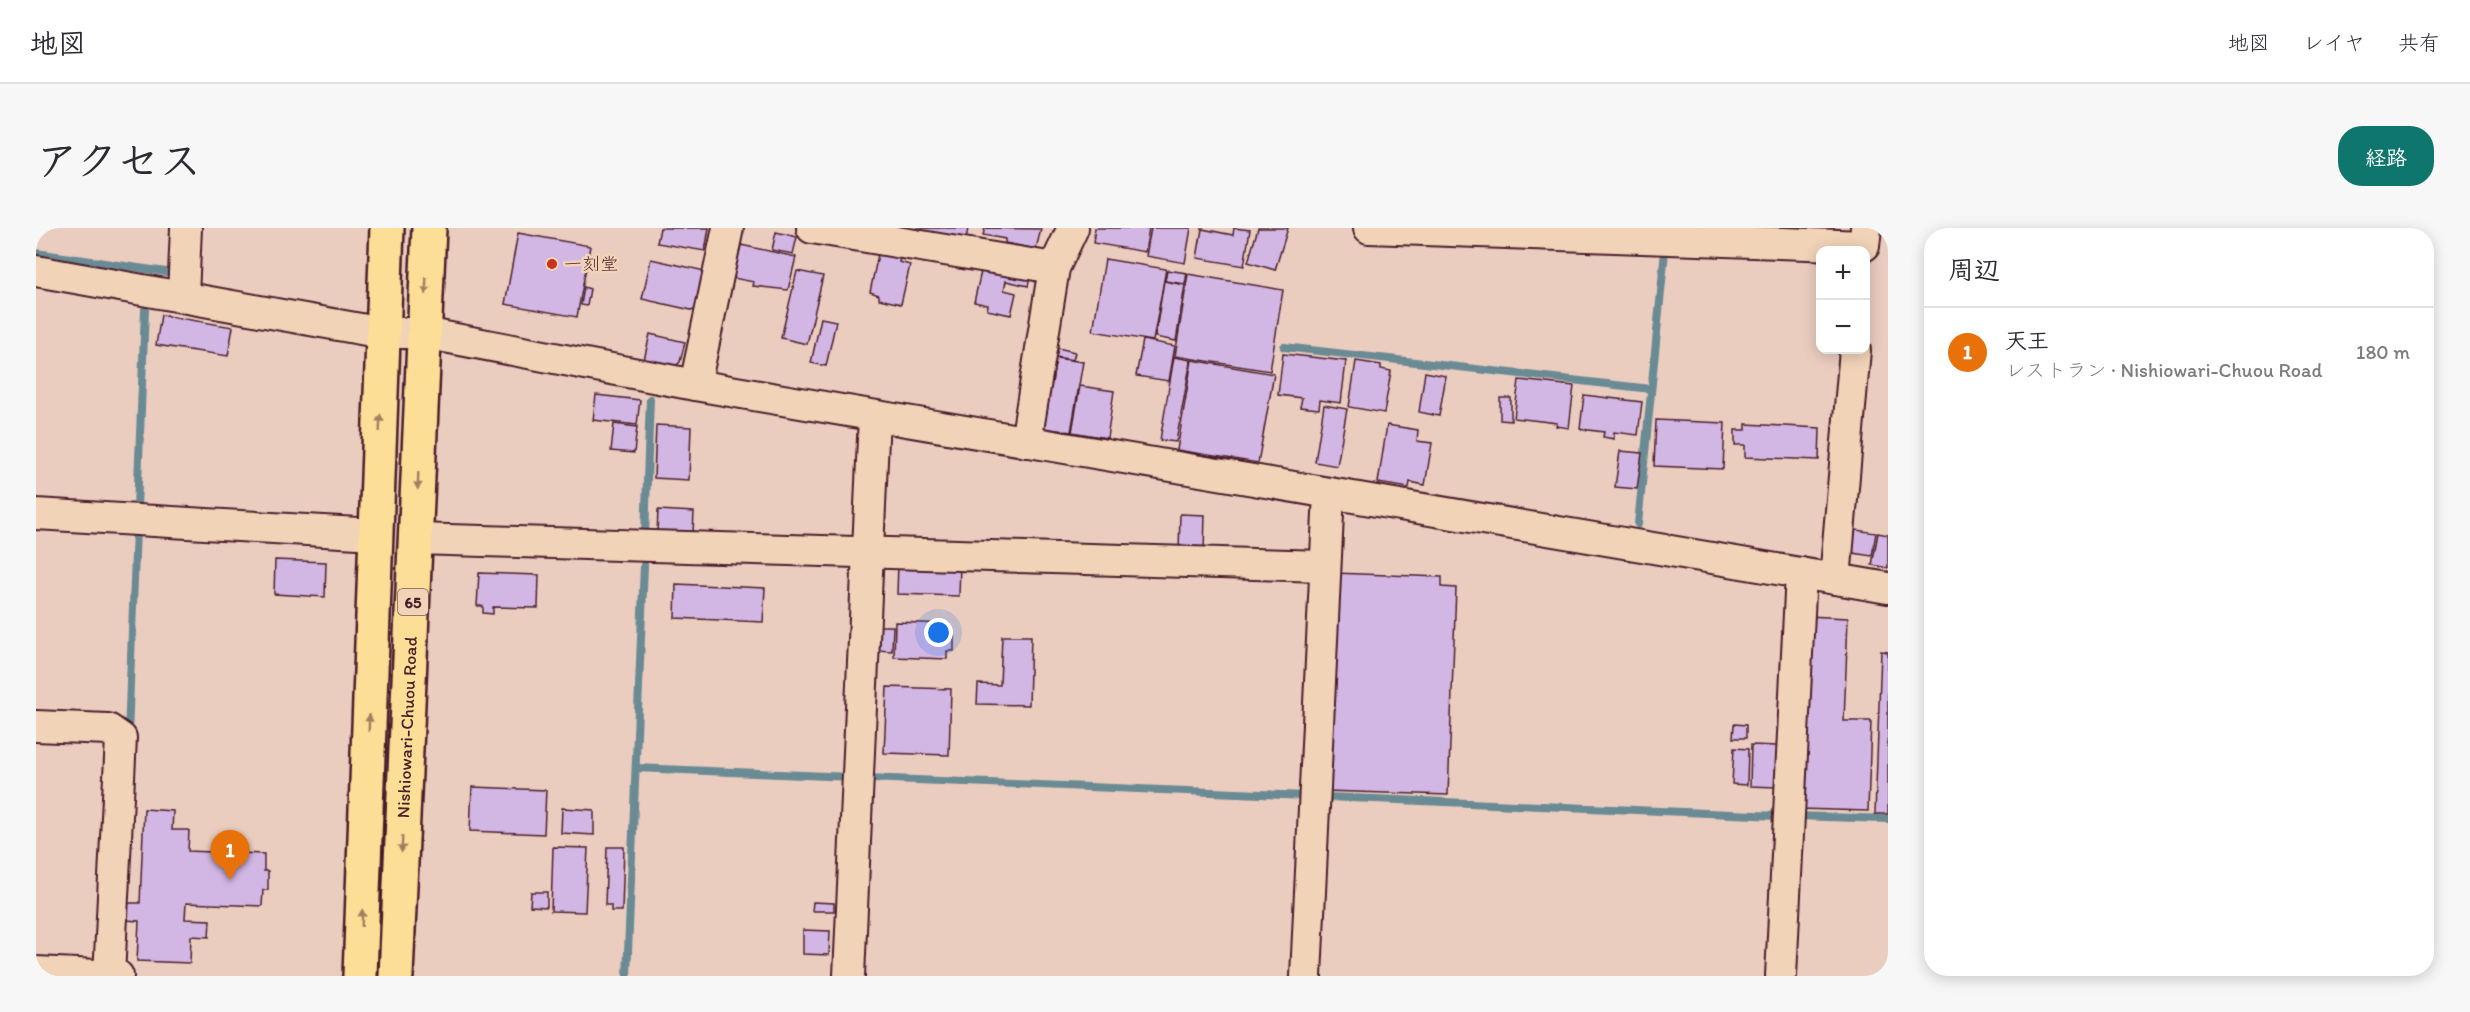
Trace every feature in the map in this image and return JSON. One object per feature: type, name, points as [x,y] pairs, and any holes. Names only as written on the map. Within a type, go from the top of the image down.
[{"type":"main road","name":"Nishiowari-Chuou Road","points":[[360,976],[387,228]]},
{"type":"main road","name":"Nishiowari-Chuou Road","points":[[396,976],[429,228]]},
{"type":"street","points":[[183,296],[186,228]]},
{"type":"street","points":[[695,386],[728,228]]},
{"type":"street","points":[[812,228],[1054,268]]},
{"type":"street","points":[[1026,442],[1054,268],[1073,228]]},
{"type":"street","points":[[1370,228],[1870,243]]},
{"type":"street","points":[[36,271],[383,333],[424,333],[695,386],[1888,588]]},
{"type":"street","points":[[1834,579],[1855,354]]},
{"type":"street","points":[[849,976],[874,416]]},
{"type":"street","points":[[1306,976],[1329,493]]},
{"type":"street","points":[[36,514],[375,534]]},
{"type":"street","points":[[416,539],[1325,566]]},
{"type":"street","points":[[1781,976],[1801,573]]},
{"type":"street","points":[[36,726],[108,729],[121,738],[109,976]]},
{"type":"street","points":[[36,972],[118,976]]},
{"type":"building","points":[[660,228],[709,228],[705,251],[657,243]]},
{"type":"building","points":[[917,228],[968,228],[966,240],[917,230]]},
{"type":"building","points":[[985,228],[1041,229],[1036,249],[1005,243],[1005,239],[983,235]]},
{"type":"building","points":[[1095,228],[1149,228],[1145,252],[1093,243]]},
{"type":"building","points":[[1151,228],[1191,228],[1185,263],[1146,256]]},
{"type":"building","points":[[1234,228],[1250,230],[1244,266],[1197,258],[1202,229],[1233,235]]},
{"type":"building","points":[[1258,228],[1288,228],[1275,270],[1248,262]]},
{"type":"building","points":[[776,232],[797,237],[793,254],[772,250]]},
{"type":"building","points":[[518,233],[590,246],[577,317],[505,304]]},
{"type":"building","points":[[741,245],[796,257],[788,290],[753,286],[754,282],[733,278]]},
{"type":"building","points":[[880,245],[902,250],[899,262],[910,265],[901,304],[879,299],[879,295],[870,292]]},
{"type":"building","points":[[651,259],[705,271],[696,311],[642,299]]},
{"type":"building","points":[[1105,259],[1166,269],[1153,341],[1093,331]]},
{"type":"building","points":[[983,263],[1031,274],[1028,286],[1006,281],[1004,290],[1016,293],[1011,315],[987,310],[988,305],[974,302]]},
{"type":"building","points":[[1167,270],[1187,273],[1185,284],[1165,281]]},
{"type":"building","points":[[797,271],[823,276],[807,344],[781,338]]},
{"type":"building","points":[[1188,274],[1283,290],[1270,371],[1175,356]]},
{"type":"building","points":[[1164,281],[1185,285],[1176,341],[1155,337]]},
{"type":"building","points":[[584,287],[590,289],[587,306],[581,305]]},
{"type":"building","points":[[161,315],[233,327],[228,356],[156,345]]},
{"type":"building","points":[[821,318],[836,321],[826,366],[811,363]]},
{"type":"building","points":[[650,334],[685,342],[680,362],[674,367],[644,360]]},
{"type":"building","points":[[1143,340],[1175,346],[1169,381],[1136,376]]},
{"type":"building","points":[[1058,348],[1075,352],[1073,360],[1056,357]]},
{"type":"building","points":[[1283,354],[1346,361],[1341,403],[1320,400],[1319,409],[1300,407],[1302,398],[1278,395]]},
{"type":"building","points":[[1174,357],[1191,360],[1176,442],[1160,440]]},
{"type":"building","points":[[1056,358],[1083,362],[1071,432],[1044,428]]},
{"type":"building","points":[[1192,360],[1274,374],[1258,463],[1177,450]]},
{"type":"building","points":[[1356,361],[1381,365],[1381,369],[1391,371],[1384,413],[1349,407]]},
{"type":"building","points":[[1425,372],[1446,376],[1439,416],[1419,412]]},
{"type":"building","points":[[1519,380],[1574,386],[1569,428],[1556,426],[1557,423],[1514,418]]},
{"type":"building","points":[[1080,386],[1114,391],[1107,438],[1072,432]]},
{"type":"building","points":[[596,395],[640,400],[637,425],[593,420]]},
{"type":"building","points":[[1584,395],[1642,402],[1638,435],[1614,432],[1614,439],[1603,437],[1604,432],[1580,429]]},
{"type":"building","points":[[1500,398],[1511,398],[1511,421],[1500,420]]},
{"type":"building","points":[[1324,405],[1347,409],[1337,466],[1315,462]]},
{"type":"building","points":[[1656,420],[1725,423],[1723,469],[1654,466]]},
{"type":"building","points":[[614,424],[637,427],[634,453],[611,451]]},
{"type":"building","points":[[1746,424],[1820,428],[1819,460],[1745,457],[1745,445],[1735,445],[1735,430],[1746,430]]},
{"type":"building","points":[[656,425],[691,427],[689,480],[654,478]]},
{"type":"building","points":[[1387,425],[1418,430],[1417,441],[1432,443],[1425,485],[1410,482],[1409,488],[1378,483]]},
{"type":"building","points":[[1620,451],[1642,453],[1637,489],[1615,487]]},
{"type":"building","points":[[658,510],[694,512],[693,534],[657,533]]},
{"type":"building","points":[[1180,514],[1205,515],[1204,551],[1179,551]]},
{"type":"building","points":[[1850,529],[1876,533],[1872,556],[1846,552]]},
{"type":"building","points":[[1878,533],[1888,535],[1888,568],[1872,565]]},
{"type":"building","points":[[275,560],[326,562],[325,597],[274,594]]},
{"type":"building","points":[[898,563],[960,565],[959,596],[897,594]]},
{"type":"building","points":[[479,573],[539,575],[538,608],[493,607],[493,614],[483,613],[483,606],[477,606]]},
{"type":"building","points":[[1333,573],[1442,577],[1442,587],[1456,588],[1448,795],[1325,791]]},
{"type":"building","points":[[676,584],[765,588],[763,622],[675,618]]},
{"type":"building","points":[[1807,616],[1848,618],[1844,721],[1871,721],[1868,811],[1799,809]]},
{"type":"building","points":[[895,622],[949,624],[948,636],[954,636],[954,651],[947,651],[947,659],[894,657]]},
{"type":"building","points":[[876,626],[893,626],[892,651],[875,650]]},
{"type":"building","points":[[1002,636],[1031,636],[1029,705],[977,704],[978,684],[1000,685]]},
{"type":"building","points":[[1881,651],[1888,652],[1888,814],[1875,814]]},
{"type":"building","points":[[887,687],[951,689],[949,755],[884,753]]},
{"type":"building","points":[[1734,724],[1746,725],[1746,738],[1733,738]]},
{"type":"building","points":[[1751,745],[1777,746],[1776,787],[1750,786]]},
{"type":"building","points":[[1734,748],[1748,749],[1747,785],[1732,784]]},
{"type":"building","points":[[472,787],[546,790],[544,834],[470,831]]},
{"type":"building","points":[[562,808],[594,810],[594,835],[561,833]]},
{"type":"building","points":[[144,809],[173,811],[172,830],[189,830],[188,851],[264,854],[264,871],[268,871],[268,890],[263,890],[262,906],[186,903],[185,919],[210,920],[209,937],[191,936],[190,963],[137,961],[139,921],[125,920],[126,903],[140,903]]},
{"type":"building","points":[[553,847],[588,848],[585,912],[551,911]]},
{"type":"building","points":[[607,847],[624,847],[622,911],[611,911],[611,905],[605,905]]},
{"type":"building","points":[[531,892],[547,892],[547,907],[530,906]]},
{"type":"building","points":[[813,902],[834,903],[834,911],[812,911]]},
{"type":"building","points":[[803,930],[830,931],[829,955],[803,954]]},
{"type":"waterway","points":[[1638,524],[1665,251]]},
{"type":"waterway","points":[[36,253],[166,272]]},
{"type":"waterway","points":[[137,508],[145,310]]},
{"type":"waterway","points":[[1284,347],[1651,389]]},
{"type":"waterway","points":[[645,535],[650,399]]},
{"type":"waterway","points":[[128,735],[136,529]]},
{"type":"waterway","points":[[627,976],[644,565]]},
{"type":"waterway","points":[[636,768],[852,777]]},
{"type":"waterway","points":[[868,778],[1307,796]]},
{"type":"waterway","points":[[1327,797],[1779,816]]},
{"type":"waterway","points":[[1795,816],[1888,819]]},
{"type":"place","name":"一刻堂","points":[[552,264]]},
{"type":"place","name":"天王","points":[[230,880]]}]
